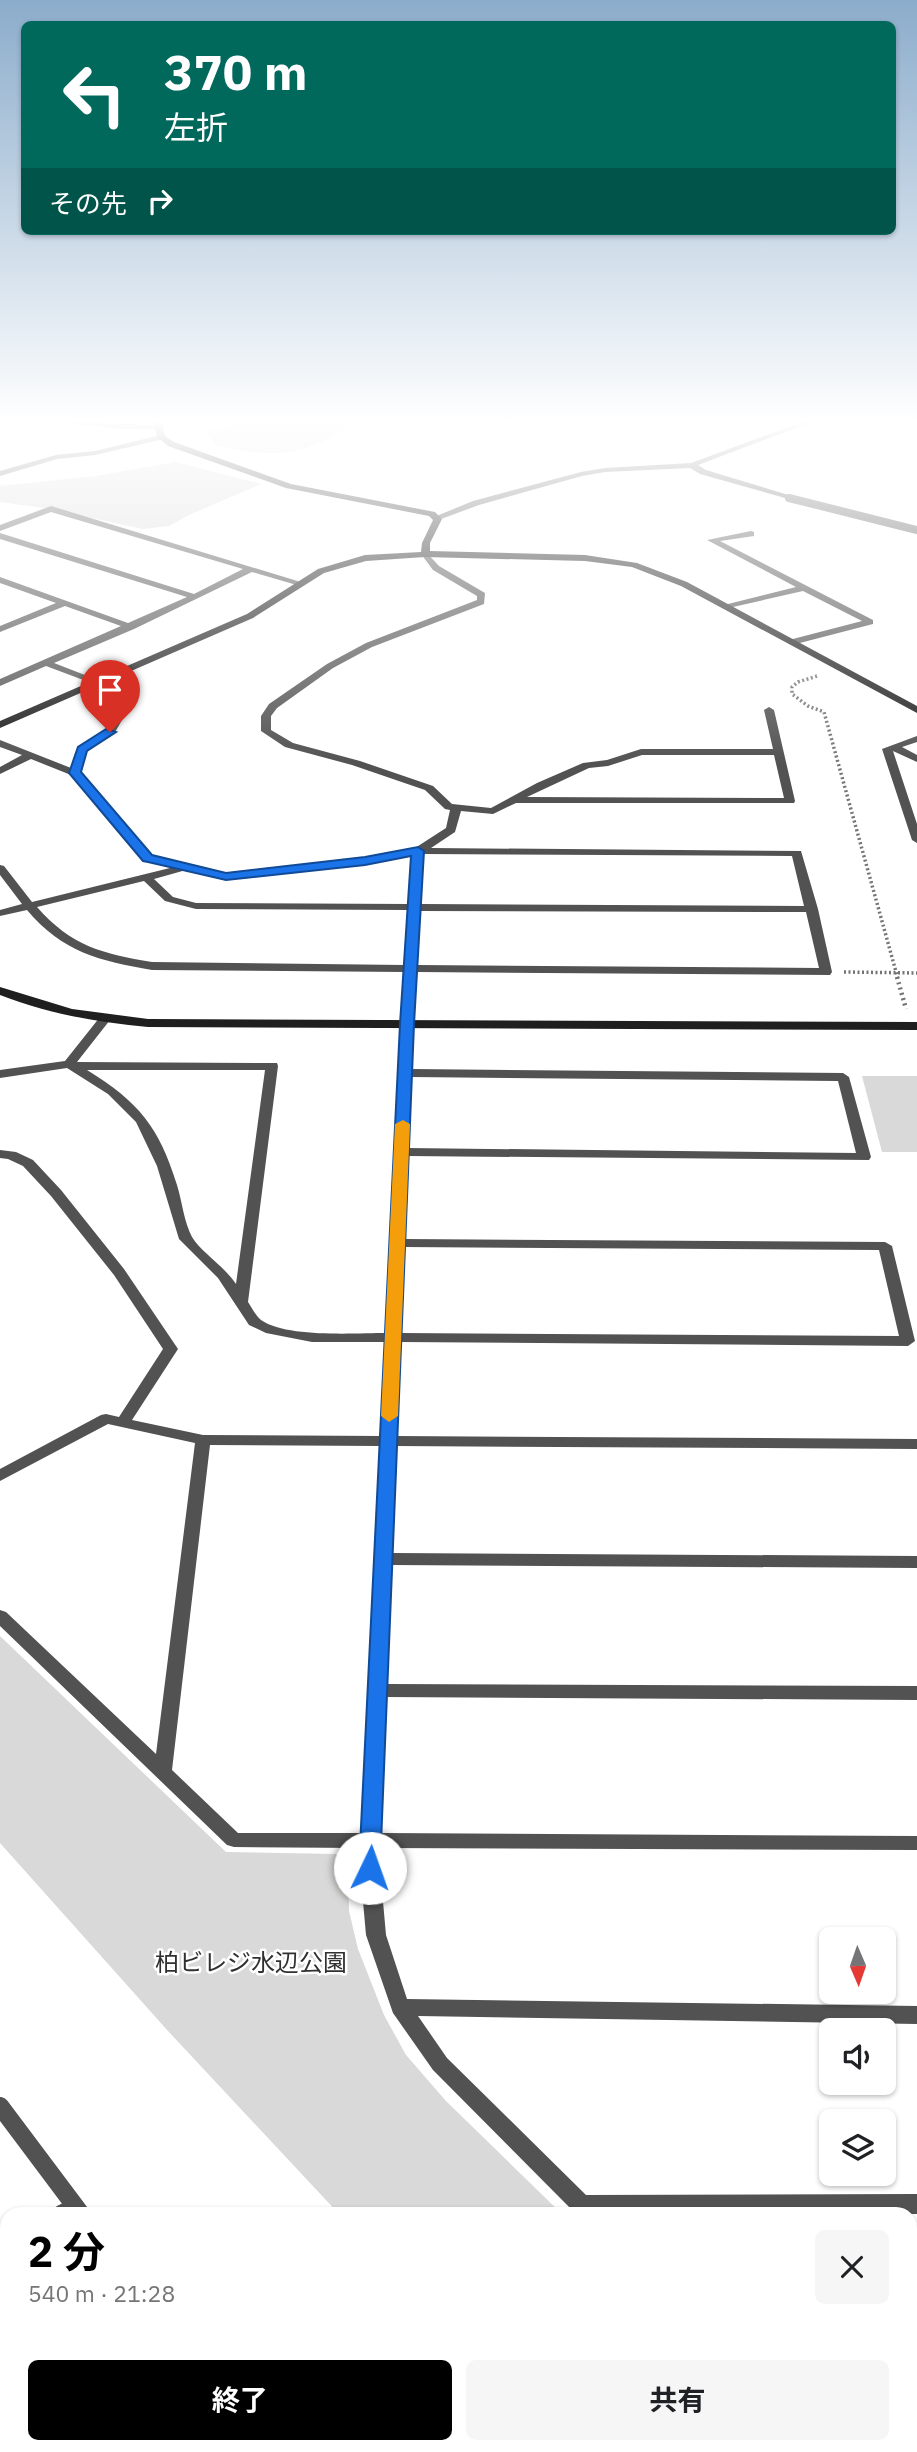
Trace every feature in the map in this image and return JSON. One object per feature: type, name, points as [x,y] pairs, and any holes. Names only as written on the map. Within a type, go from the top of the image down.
[{"type":"street","points":[[1,536],[195,597]]},
{"type":"street","points":[[142,536],[300,583]]},
{"type":"street","points":[[429,536],[425,554],[436,568],[482,595],[481,602],[369,645],[330,666],[273,706],[266,716],[266,731],[289,745],[356,763],[429,788],[449,807],[493,811],[518,800],[541,785],[587,765],[608,763],[641,752],[780,751]]},
{"type":"street","points":[[735,536],[711,540],[870,621],[792,642]]},
{"type":"street","points":[[0,725],[250,616],[274,603],[300,583],[341,564],[392,555],[425,554],[585,558],[634,565],[665,575],[917,710]]},
{"type":"street","points":[[0,683],[131,627],[250,569]]},
{"type":"street","points":[[0,580],[131,627]]},
{"type":"street","points":[[727,607],[804,588]]},
{"type":"street","points":[[0,629],[65,603]]},
{"type":"street","points":[[46,663],[98,682],[117,720],[110,732],[82,749],[75,773]]},
{"type":"street","points":[[518,800],[790,801],[769,710]]},
{"type":"street","points":[[917,739],[887,749],[917,840]]},
{"type":"street","points":[[0,743],[75,773],[148,858],[226,876],[365,861],[418,851],[797,853],[826,972],[152,966],[117,959],[60,936],[0,868]]},
{"type":"street","points":[[893,747],[917,759]]},
{"type":"street","points":[[0,771],[29,756]]},
{"type":"street","points":[[418,851],[451,830],[456,809]]},
{"type":"street","points":[[418,851],[404,1073],[371,1839],[370,1868],[376,1935],[400,2007],[440,2064],[585,2207]]},
{"type":"street","points":[[0,912],[186,867]]},
{"type":"street","points":[[146,877],[169,900],[196,906],[812,909]]},
{"type":"street","points":[[0,991],[34,1005],[104,1020],[148,1023],[914,1026]]},
{"type":"street","points":[[71,1065],[104,1020]]},
{"type":"street","points":[[71,1065],[113,1091],[142,1119],[164,1166],[186,1239],[223,1275],[254,1322],[271,1330],[312,1337],[908,1342],[885,1246],[397,1243]]},
{"type":"street","points":[[0,1074],[71,1065],[272,1066],[241,1303]]},
{"type":"street","points":[[402,1152],[864,1157],[843,1077],[404,1073]]},
{"type":"street","points":[[0,1154],[11,1155],[28,1163],[56,1193],[119,1272],[171,1349],[123,1422]]},
{"type":"street","points":[[0,1476],[106,1419],[203,1440],[917,1444]]},
{"type":"street","points":[[163,1773],[203,1440]]},
{"type":"street","points":[[383,1559],[917,1562]]},
{"type":"street","points":[[0,1616],[234,1840],[917,1843]]},
{"type":"street","points":[[377,1690],[917,1693]]},
{"type":"street","points":[[400,2007],[917,2015]]},
{"type":"street","points":[[719,2207],[917,2204]]},
{"type":"lane","points":[[0,2106],[69,2207]]},
{"type":"path","points":[[841,669],[798,681],[792,687],[792,694],[808,706],[824,712],[896,973],[914,1026]]},
{"type":"path","points":[[826,972],[917,973]]},
{"type":"green space","points":[[862,1076],[917,1076],[917,1152],[882,1152]]},
{"type":"green space","name":"柏ビレジ水辺公園","points":[[0,1636],[226,1852],[336,1854],[348,1864],[349,1911],[358,1949],[384,2015],[406,2055],[446,2101],[555,2207],[332,2207],[168,2031],[0,1843]]},
{"type":"slow traffic","points":[[389,1416],[403,1124]]},
{"type":"route","points":[[110,732],[82,749],[75,773],[148,858],[226,876],[365,861],[418,851],[404,1073],[370,1868]]}]
